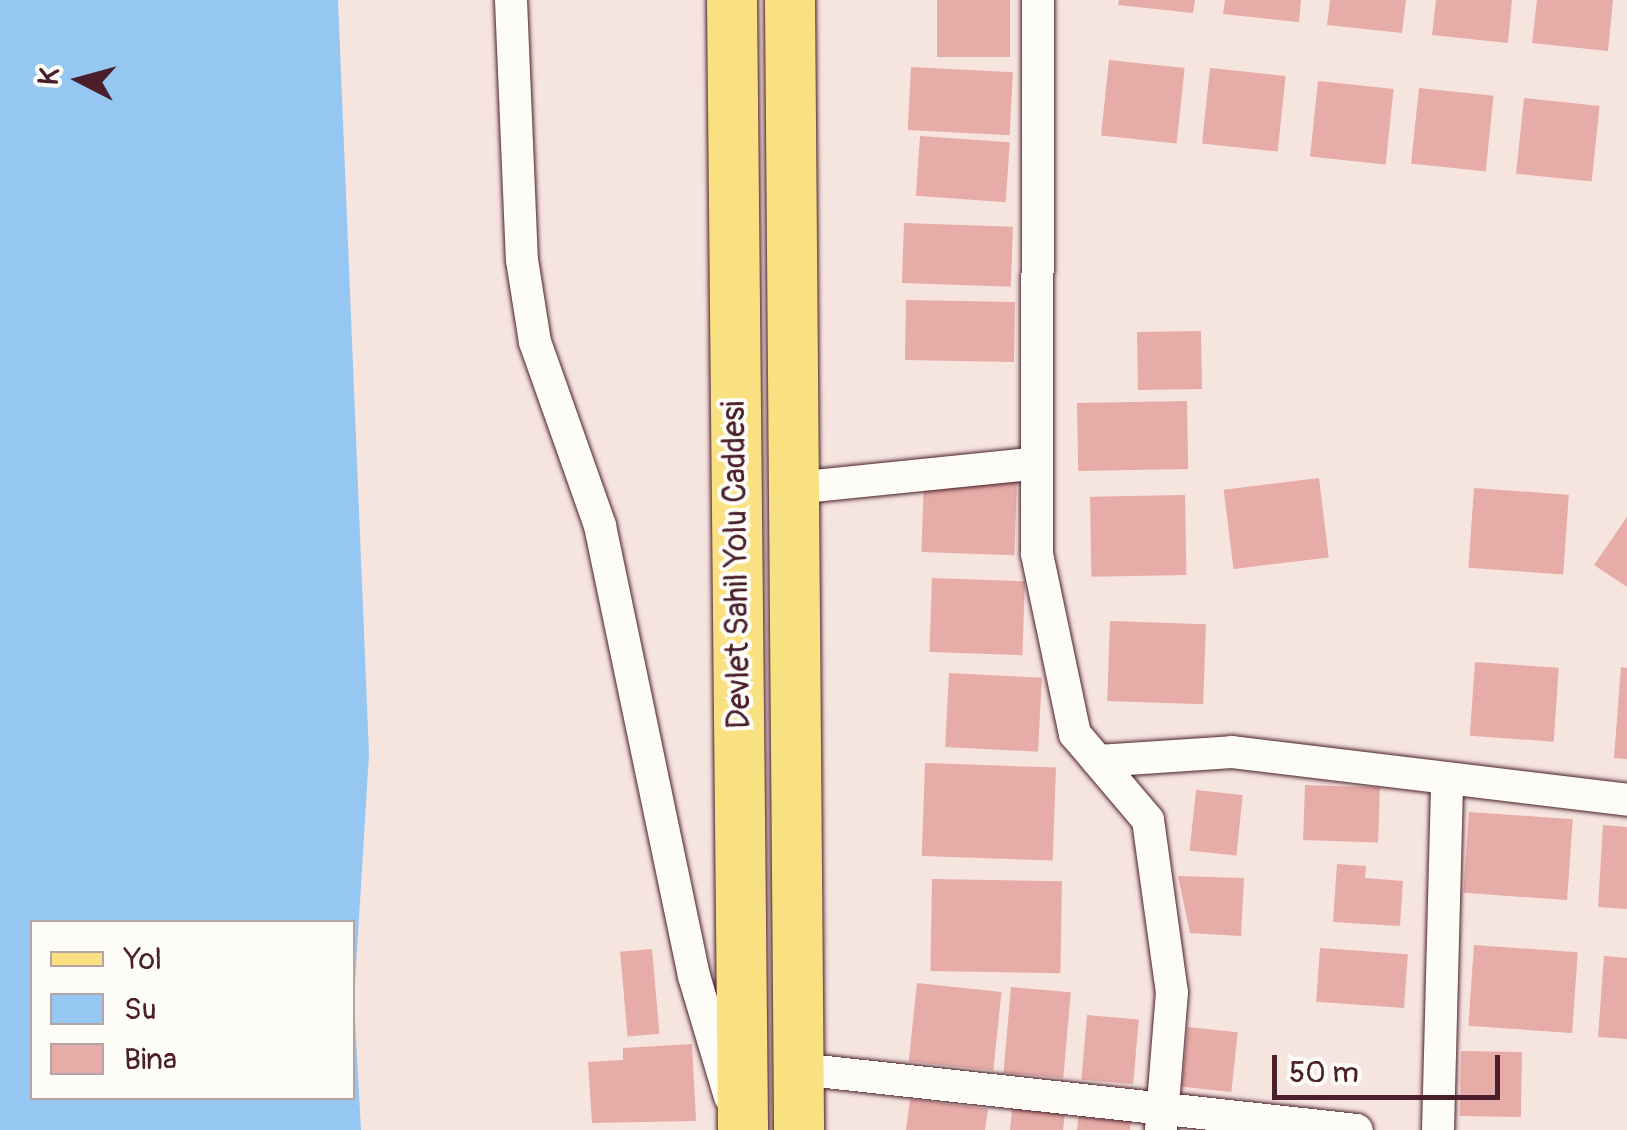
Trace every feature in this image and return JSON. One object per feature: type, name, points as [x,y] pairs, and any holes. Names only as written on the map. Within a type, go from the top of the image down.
[{"type":"main road","name":"Devlet Sahil Yolu Caddesi","points":[[732,0],[741,1130]]},
{"type":"main road","name":"Devlet Sahil Yolu Caddesi","points":[[790,0],[799,1130]]},
{"type":"street","points":[[511,0],[522,260],[535,342],[600,526],[694,976],[741,1130]]},
{"type":"street","points":[[1038,0],[1032,464],[1037,554],[1075,734],[1148,820],[1172,992],[1163,1119]]},
{"type":"street","points":[[794,488],[1032,464]]},
{"type":"street","points":[[1098,760],[1232,752],[1627,800]]},
{"type":"street","points":[[1438,1130],[1447,778]]},
{"type":"street","points":[[799,1069],[1163,1119],[1357,1130]]},
{"type":"water","points":[[0,0],[338,0],[369,754],[355,985],[355,920],[30,920],[30,1100],[355,1100],[355,1019],[361,1130],[0,1130]]},
{"type":"building","points":[[937,0],[1010,0],[1010,57],[937,57]]},
{"type":"building","points":[[1119,0],[1195,0],[1193,13],[1118,5]]},
{"type":"building","points":[[1225,0],[1301,0],[1299,22],[1223,14]]},
{"type":"building","points":[[1330,0],[1406,0],[1402,33],[1327,25]]},
{"type":"building","points":[[1436,0],[1512,0],[1508,43],[1432,35]]},
{"type":"building","points":[[1537,0],[1613,0],[1608,51],[1532,43]]},
{"type":"building","points":[[1109,60],[1185,68],[1177,144],[1101,136]]},
{"type":"building","points":[[911,67],[1013,72],[1010,135],[908,130]]},
{"type":"building","points":[[1210,68],[1286,76],[1278,152],[1202,144]]},
{"type":"building","points":[[1318,81],[1394,89],[1386,165],[1310,157]]},
{"type":"building","points":[[1419,88],[1494,96],[1486,171],[1411,164]]},
{"type":"building","points":[[1524,98],[1600,106],[1592,182],[1516,174]]},
{"type":"building","points":[[920,136],[1010,142],[1006,202],[916,196]]},
{"type":"building","points":[[904,223],[1013,227],[1011,287],[902,283]]},
{"type":"building","points":[[906,300],[1015,302],[1014,362],[905,360]]},
{"type":"building","points":[[1201,331],[1202,389],[1138,390],[1137,332]]},
{"type":"building","points":[[1187,401],[1188,469],[1078,471],[1077,403]]},
{"type":"building","points":[[924,478],[1017,481],[1014,555],[921,552]]},
{"type":"building","points":[[1319,478],[1329,557],[1233,569],[1224,490]]},
{"type":"building","points":[[1474,488],[1569,495],[1563,574],[1468,568]]},
{"type":"building","points":[[1185,495],[1186,575],[1091,577],[1090,497]]},
{"type":"building","points":[[1627,517],[1627,587],[1594,565]]},
{"type":"building","points":[[932,578],[1025,581],[1022,655],[929,652]]},
{"type":"building","points":[[1110,621],[1206,624],[1203,704],[1107,701]]},
{"type":"building","points":[[1475,662],[1559,668],[1554,742],[1470,736]]},
{"type":"building","points":[[1621,667],[1627,668],[1627,759],[1614,758]]},
{"type":"building","points":[[949,673],[1042,678],[1038,752],[945,747]]},
{"type":"building","points":[[925,763],[1056,768],[1053,861],[922,856]]},
{"type":"building","points":[[1305,785],[1380,788],[1378,843],[1303,840]]},
{"type":"building","points":[[1196,790],[1243,795],[1236,856],[1190,851]]},
{"type":"building","points":[[1469,812],[1573,819],[1567,900],[1463,893]]},
{"type":"building","points":[[1603,825],[1627,827],[1627,909],[1598,907]]},
{"type":"building","points":[[1337,864],[1366,866],[1365,878],[1403,881],[1400,926],[1333,922]]},
{"type":"building","points":[[1178,876],[1244,878],[1241,936],[1190,933]]},
{"type":"building","points":[[932,879],[1062,881],[1060,973],[930,971]]},
{"type":"building","points":[[1474,945],[1578,952],[1572,1033],[1468,1026]]},
{"type":"building","points":[[1320,948],[1408,954],[1404,1008],[1316,1002]]},
{"type":"building","points":[[652,949],[659,1034],[628,1036],[620,952]]},
{"type":"building","points":[[1604,956],[1627,958],[1627,1039],[1598,1037]]},
{"type":"building","points":[[917,983],[1002,992],[993,1070],[909,1062]]},
{"type":"building","points":[[1011,987],[1071,992],[1063,1078],[1004,1073]]},
{"type":"building","points":[[1087,1015],[1139,1020],[1133,1084],[1081,1080]]},
{"type":"building","points":[[1188,1027],[1238,1032],[1231,1092],[1182,1087]]},
{"type":"building","points":[[692,1044],[696,1121],[592,1123],[588,1062],[623,1060],[623,1048]]},
{"type":"building","points":[[1461,1051],[1522,1052],[1521,1117],[1460,1116]]},
{"type":"building","points":[[910,1099],[988,1109],[985,1130],[906,1130]]},
{"type":"building","points":[[1013,1100],[1066,1104],[1063,1130],[1010,1130]]},
{"type":"building","points":[[1080,1104],[1132,1109],[1130,1130],[1077,1130]]}]
